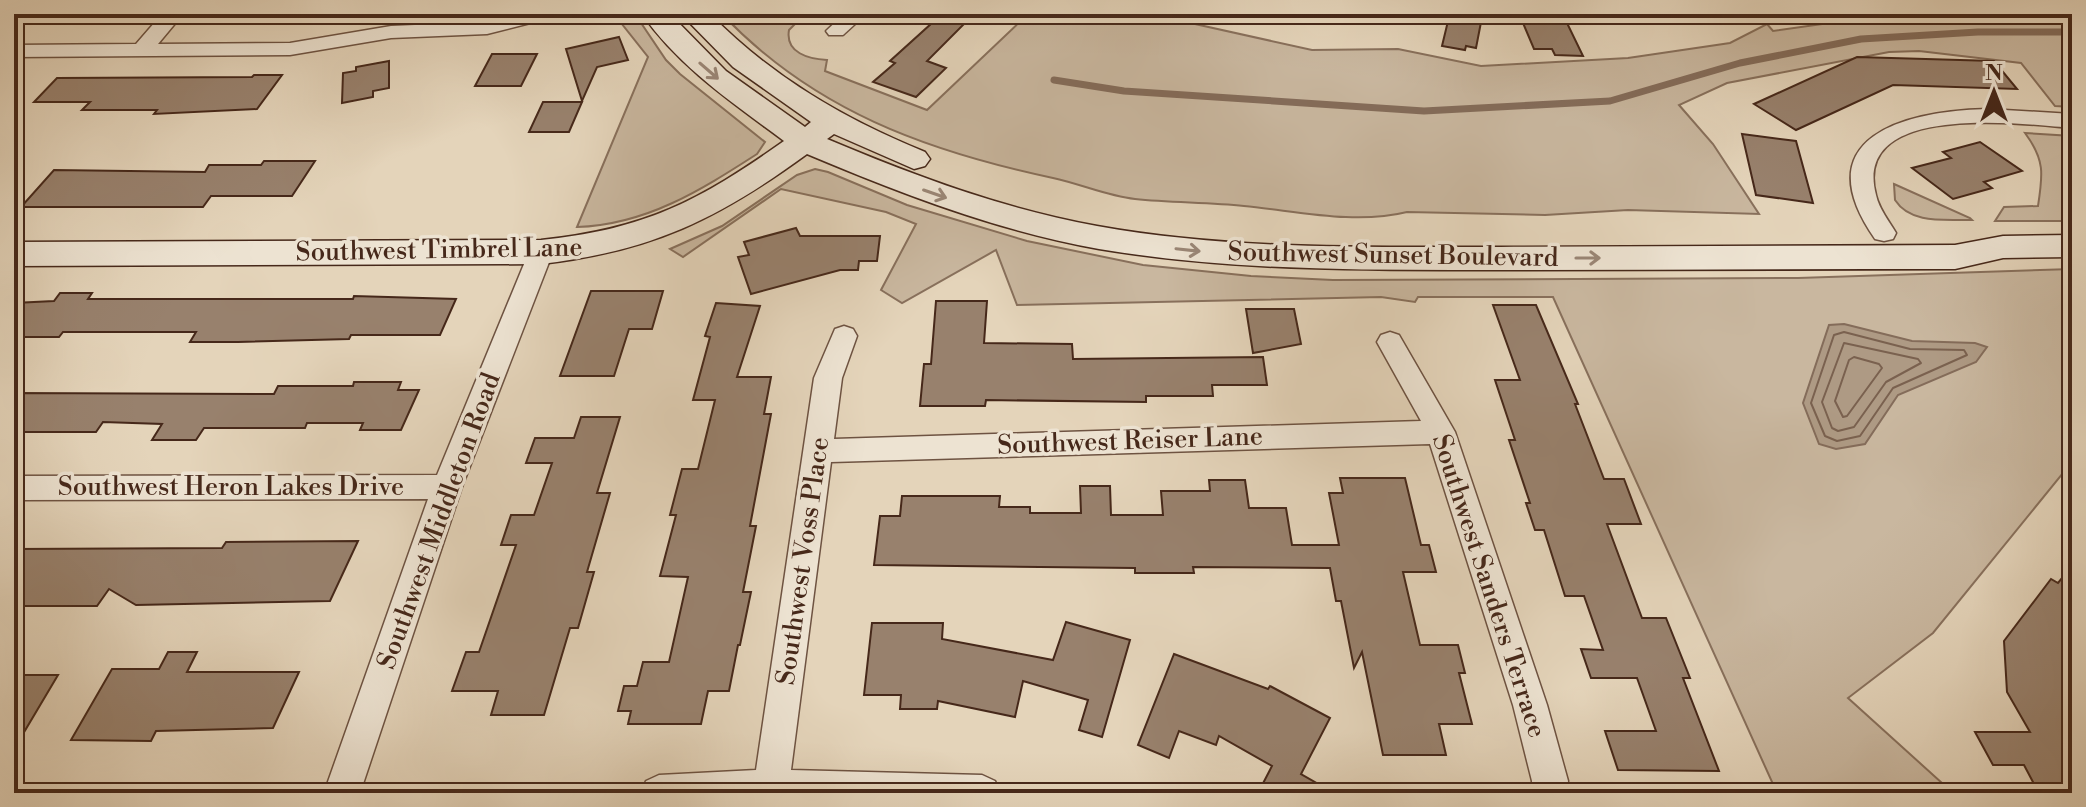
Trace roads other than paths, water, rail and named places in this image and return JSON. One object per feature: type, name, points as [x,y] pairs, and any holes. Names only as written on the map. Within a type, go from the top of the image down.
[{"type":"main road","name":"Southwest Sunset Boulevard","points":[[656,14],[700,64],[902,182],[998,214],[1097,237],[1227,254],[1323,259],[1955,257],[2003,247],[2072,246]]},
{"type":"main road","name":"Southwest Sunset Boulevard","points":[[695,14],[817,132],[1003,189],[1113,214],[1230,228],[1386,234],[1938,234],[2003,247]]},
{"type":"main road","name":"Southwest Timbrel Lane","points":[[14,254],[541,252],[619,242],[674,224],[730,194],[817,132]]},
{"type":"street","points":[[141,51],[173,14]]},
{"type":"street","points":[[14,51],[290,49],[391,32],[487,28],[543,14]]},
{"type":"street","points":[[836,31],[856,14]]},
{"type":"street","points":[[1884,233],[1871,216],[1863,194],[1862,171],[1868,153],[1882,137],[1932,118],[1966,115],[2072,121]]},
{"type":"street","name":"Southwest Middleton Road","points":[[342,793],[447,487],[541,252]]},
{"type":"street","name":"Southwest Voss Place","points":[[771,787],[828,378],[844,336]]},
{"type":"street","name":"Southwest Sanders Terrace","points":[[1390,342],[1441,432],[1530,705],[1550,781],[1549,793]]},
{"type":"street","name":"Southwest Reiser Lane","points":[[819,451],[1441,432]]},
{"type":"street","name":"Southwest Heron Lakes Drive","points":[[14,488],[447,487]]},
{"type":"street","points":[[659,793],[771,787],[982,793]]},
{"type":"water","points":[[1844,324],[1912,341],[1975,343],[1987,347],[1976,362],[1898,395],[1865,444],[1836,449],[1819,444],[1803,403],[1829,325]]},
{"type":"waterway","points":[[1054,80],[1124,91],[1424,111],[1610,101],[1740,63],[1861,39],[1978,32],[2072,32]]}]
